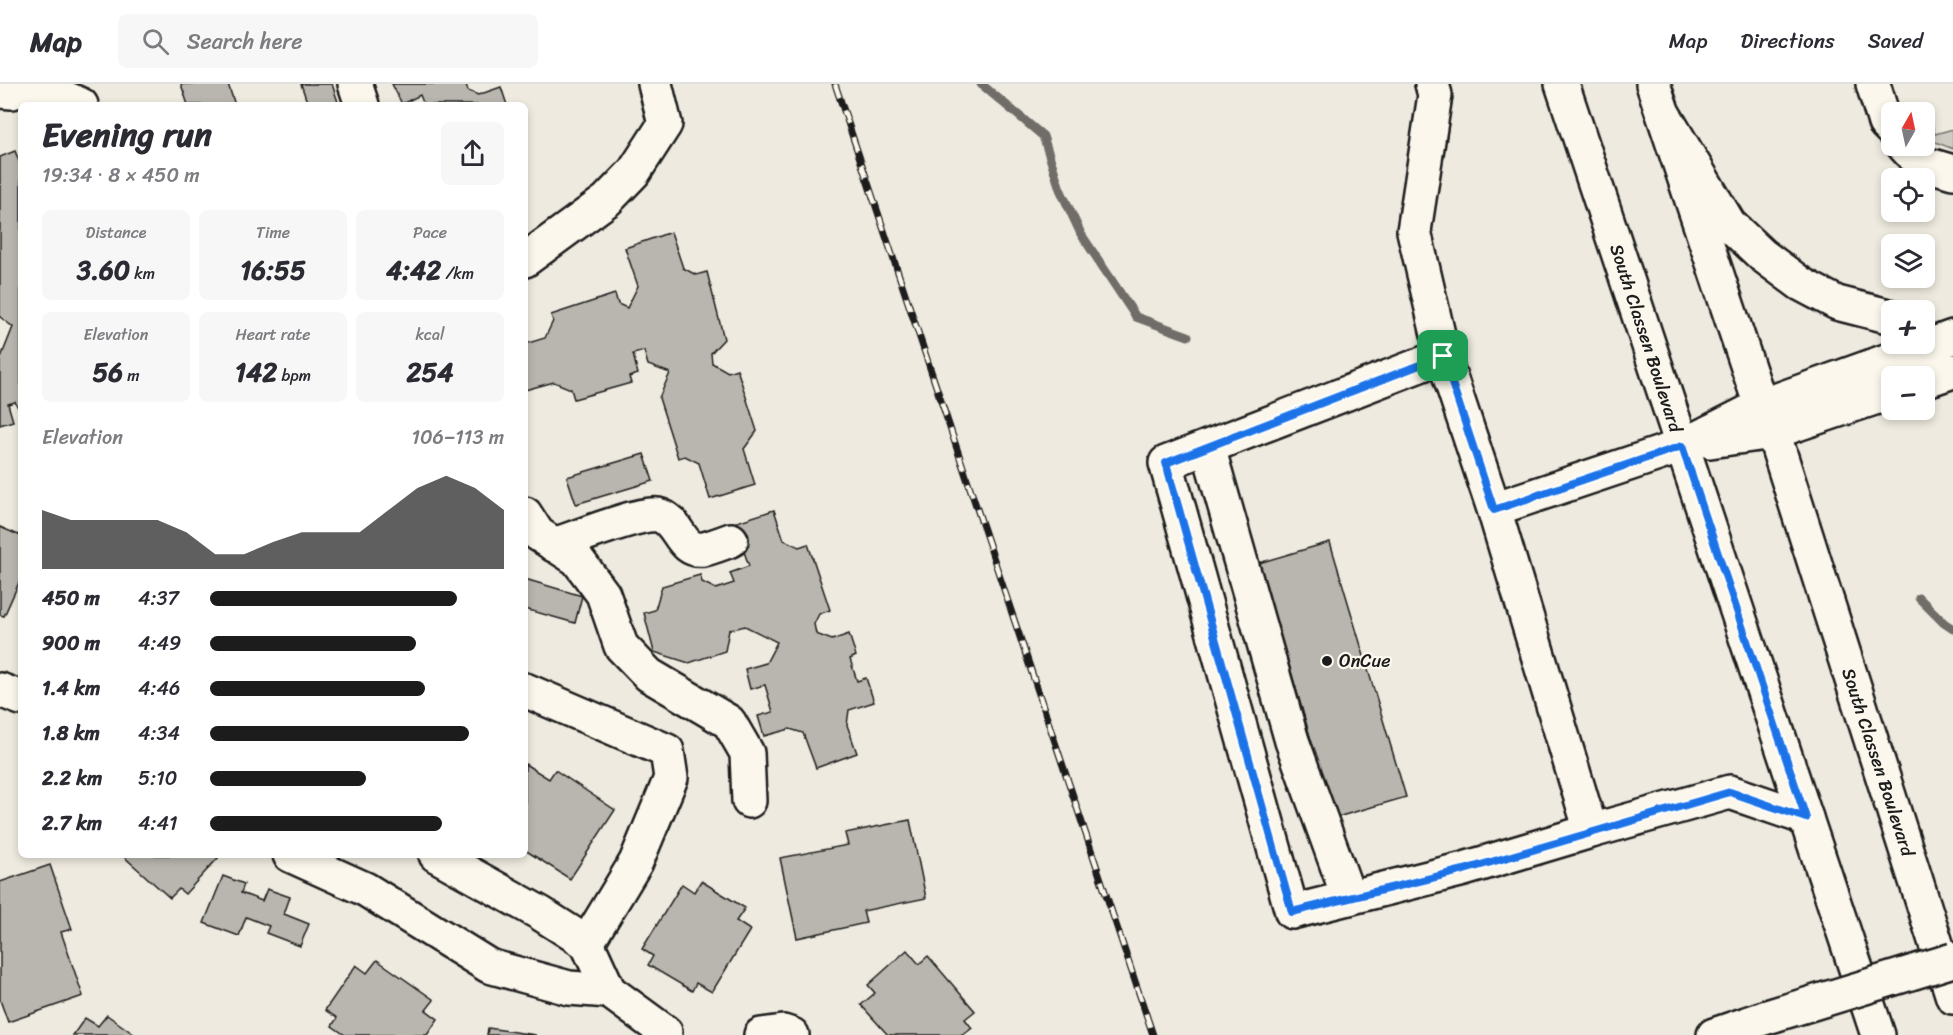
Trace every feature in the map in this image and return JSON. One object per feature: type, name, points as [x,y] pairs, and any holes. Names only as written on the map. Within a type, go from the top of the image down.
[{"type":"main road","points":[[0,91],[12,92],[29,84]]},
{"type":"main road","points":[[34,84],[73,99]]},
{"type":"main road","points":[[355,84],[361,102]]},
{"type":"main road","points":[[528,258],[607,200],[634,172],[664,124],[655,84]]},
{"type":"main road","points":[[1432,84],[1436,95],[1414,231],[1443,356],[1494,510],[1591,831]]},
{"type":"main road","name":"South Classen Boulevard","points":[[1562,84],[1878,1035]]},
{"type":"main road","name":"South Classen Boulevard","points":[[1653,84],[1767,419],[1953,997]]},
{"type":"main road","points":[[1873,84],[1881,110]]},
{"type":"main road","points":[[1664,114],[1729,224],[1762,255],[1801,284],[1837,303],[1881,314]]},
{"type":"main road","points":[[1913,156],[1919,162],[1953,172]]},
{"type":"main road","points":[[1935,323],[1953,325]]},
{"type":"main road","points":[[1767,419],[1953,337]]},
{"type":"main road","points":[[1443,356],[1166,463],[1292,912],[1464,870],[1730,792],[1806,818]]},
{"type":"main road","points":[[1935,377],[1953,371]]},
{"type":"main road","points":[[1494,510],[1767,419],[1881,394]]},
{"type":"main road","points":[[1208,447],[1292,741],[1350,898]]},
{"type":"main road","points":[[554,544],[640,518],[658,515],[674,525],[684,542],[693,549],[704,549],[731,540]]},
{"type":"main road","points":[[528,519],[538,534],[577,559],[603,594],[621,646],[649,675],[729,722],[747,753],[749,801]]},
{"type":"main road","points":[[0,690],[18,697]]},
{"type":"main road","points":[[528,691],[668,751],[671,778],[663,799],[636,862],[587,943]]},
{"type":"main road","points":[[297,858],[365,889],[489,966],[569,988],[609,991]]},
{"type":"main road","points":[[441,858],[540,913],[587,943],[609,991],[665,1032],[665,1035]]},
{"type":"main road","points":[[1714,1035],[1953,960]]},
{"type":"main road","points":[[761,1035],[783,1032],[792,1035]]},
{"type":"shaded area","points":[[1953,129],[1953,149],[1935,142],[1935,134]]},
{"type":"building","points":[[181,84],[228,84],[234,102],[187,102]]},
{"type":"building","points":[[301,84],[332,84],[338,102],[307,102]]},
{"type":"building","points":[[392,84],[466,84],[468,91],[478,95],[501,87],[506,102],[423,102],[420,95],[401,102]]},
{"type":"building","points":[[15,151],[18,158],[18,408],[15,402],[8,404],[13,421],[0,425],[0,360],[13,327],[0,317],[0,157]]},
{"type":"building","points":[[671,232],[683,268],[696,275],[707,272],[724,339],[711,353],[712,363],[728,372],[737,369],[757,431],[744,449],[755,485],[710,499],[699,463],[685,456],[678,458],[659,398],[670,373],[648,365],[644,351],[633,354],[638,374],[629,377],[631,383],[574,399],[571,389],[554,382],[528,389],[528,343],[545,338],[553,321],[551,315],[615,294],[618,304],[627,308],[638,286],[625,248]]},
{"type":"building","points":[[644,454],[653,481],[576,504],[567,477]]},
{"type":"building","points":[[774,510],[784,540],[799,547],[808,544],[830,610],[819,614],[814,624],[816,634],[832,640],[849,634],[856,656],[850,659],[857,681],[866,678],[874,702],[849,710],[847,725],[857,753],[816,768],[803,733],[790,729],[764,736],[758,716],[773,712],[765,685],[750,689],[745,669],[766,663],[777,642],[745,626],[729,630],[725,651],[689,663],[654,652],[644,613],[655,610],[662,586],[700,575],[702,582],[716,589],[734,583],[730,573],[749,566],[734,523]]},
{"type":"building","points":[[0,527],[18,535],[18,585],[4,616],[0,615]]},
{"type":"building","name":"OnCue","points":[[1330,542],[1406,797],[1334,818],[1259,563]]},
{"type":"building","points":[[528,580],[582,596],[575,623],[528,610]]},
{"type":"building","points":[[528,766],[549,779],[555,770],[615,810],[570,879],[528,852]]},
{"type":"building","points":[[910,820],[926,898],[863,911],[866,923],[797,938],[780,858],[848,845],[845,833]]},
{"type":"building","points":[[125,858],[218,858],[185,894],[179,889],[170,898]]},
{"type":"building","points":[[50,865],[72,929],[61,932],[83,996],[8,1022],[0,1000],[0,882]]},
{"type":"building","points":[[223,876],[244,884],[241,893],[262,901],[267,889],[290,897],[284,914],[309,924],[300,946],[266,933],[269,926],[246,917],[239,936],[204,923]]},
{"type":"building","points":[[701,881],[745,908],[736,921],[750,930],[712,992],[696,983],[692,991],[648,965],[653,956],[642,949],[682,884],[694,892]]},
{"type":"building","points":[[907,950],[919,964],[928,956],[975,1011],[965,1019],[972,1028],[963,1035],[888,1035],[861,1005],[875,993],[868,985]]},
{"type":"building","points":[[377,960],[434,1000],[426,1010],[438,1019],[427,1035],[345,1035],[332,1026],[337,1018],[325,1010],[356,965],[367,973]]},
{"type":"building","points":[[107,1015],[135,1035],[73,1035],[85,1018],[98,1026]]},
{"type":"building","points":[[488,1028],[536,1035],[487,1035]]},
{"type":"waterway","points":[[981,84],[1043,136],[1060,189],[1081,234],[1136,317],[1188,336]]},
{"type":"waterway","points":[[1919,598],[1953,629]]},
{"type":"railway","points":[[835,84],[1153,1035]]},
{"type":"place","name":"OnCue","points":[[1327,661]]},
{"type":"route","points":[[1443,356],[1494,510],[1682,446],[1806,818],[1730,792],[1464,870],[1292,912],[1166,463],[1443,356]]}]
